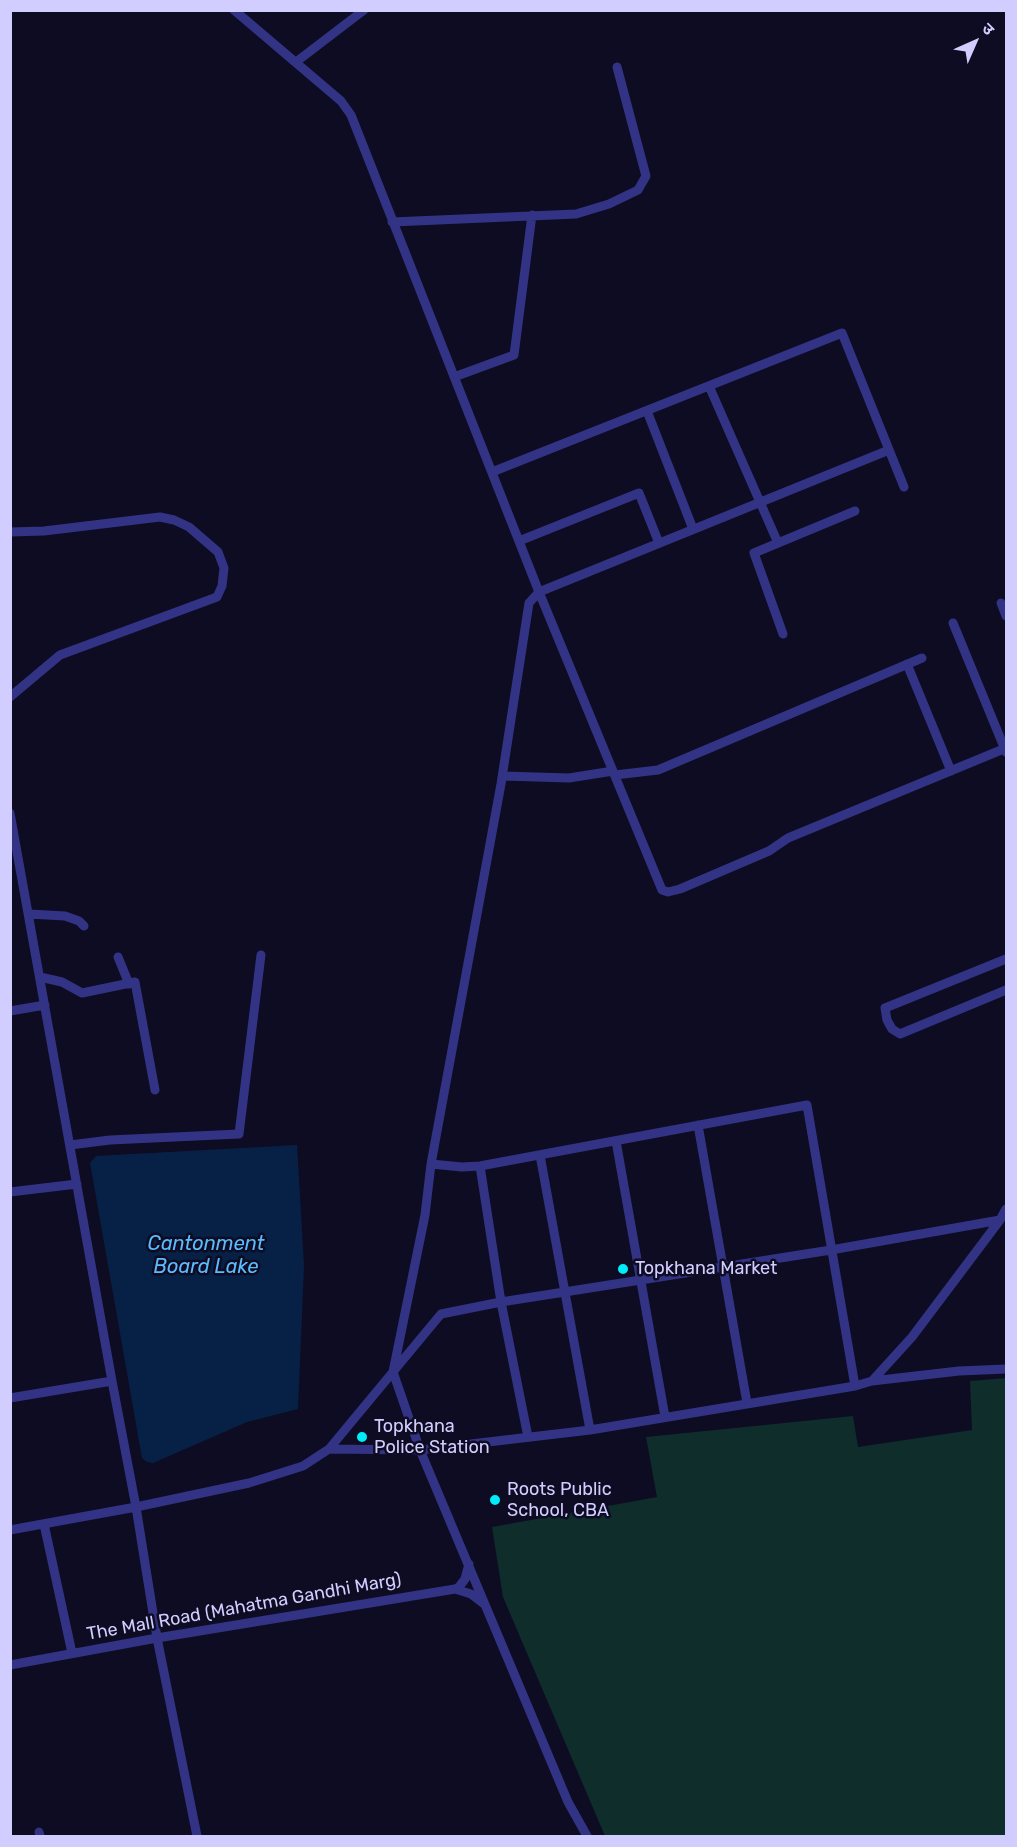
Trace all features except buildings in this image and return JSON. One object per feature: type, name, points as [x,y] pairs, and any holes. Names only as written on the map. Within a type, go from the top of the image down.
[{"type":"street","points":[[234,10],[341,101],[351,115],[539,592],[662,890],[668,892],[680,889],[769,851],[788,838],[1006,750],[953,623]]},
{"type":"street","points":[[296,62],[363,10]]},
{"type":"street","points":[[392,222],[576,214],[609,204],[638,190],[646,176],[617,67]]},
{"type":"street","points":[[454,377],[514,355],[532,215]]},
{"type":"street","points":[[492,472],[842,333],[904,487]]},
{"type":"street","points":[[709,386],[778,543]]},
{"type":"street","points":[[647,411],[693,529]]},
{"type":"street","points":[[587,1836],[568,1802],[420,1450],[393,1372],[424,1215],[431,1164],[502,776],[529,603],[539,592],[889,450]]},
{"type":"street","points":[[519,541],[639,493],[660,543]]},
{"type":"street","points":[[783,634],[754,553],[855,511]]},
{"type":"street","points":[[10,532],[44,531],[160,517],[174,519],[189,527],[218,552],[224,568],[222,585],[217,597],[60,656],[10,696]]},
{"type":"street","points":[[1001,603],[1006,616]]},
{"type":"street","points":[[502,776],[569,778],[658,770],[922,658]]},
{"type":"street","points":[[907,664],[951,771]]},
{"type":"street","points":[[10,813],[111,1381],[136,1507],[157,1638],[197,1836]]},
{"type":"street","points":[[28,914],[65,916],[79,921],[84,926]]},
{"type":"street","points":[[70,1144],[239,1134],[261,956]]},
{"type":"street","points":[[118,957],[129,984]]},
{"type":"street","points":[[1006,959],[885,1008],[887,1020],[892,1029],[900,1034],[1006,990]]},
{"type":"street","points":[[40,977],[62,982],[82,993],[135,982],[154,1090]]},
{"type":"street","points":[[10,1011],[45,1005]]},
{"type":"street","points":[[431,1164],[480,1166],[807,1105],[855,1386]]},
{"type":"street","points":[[698,1125],[747,1403]]},
{"type":"street","points":[[616,1141],[665,1417]]},
{"type":"street","points":[[540,1155],[590,1430]]},
{"type":"street","points":[[480,1166],[501,1302],[528,1437]]},
{"type":"street","points":[[10,1192],[77,1184]]},
{"type":"street","points":[[872,1381],[912,1336],[1006,1209]]},
{"type":"street","points":[[10,1530],[249,1483],[303,1466],[329,1449],[441,1314],[501,1302],[831,1250],[1000,1220]]},
{"type":"street","points":[[329,1449],[420,1450],[590,1430],[855,1386],[872,1381],[959,1371],[1006,1369]]},
{"type":"street","points":[[10,1398],[111,1381]]},
{"type":"street","points":[[44,1524],[72,1653]]},
{"type":"street","points":[[455,1589],[465,1579],[469,1564]]},
{"type":"street","points":[[455,1589],[471,1594],[487,1606]]},
{"type":"street","name":"The Mall Road (Mahatma Gandhi Marg)","points":[[10,1665],[157,1638],[455,1589]]},
{"type":"green space","points":[[1006,1378],[1006,1836],[605,1836],[503,1597],[492,1527],[657,1497],[646,1437],[853,1416],[858,1447],[972,1430],[970,1381]]},
{"type":"water","name":"Cantonment Board Lake","points":[[297,1145],[304,1265],[298,1409],[247,1422],[153,1463],[147,1462],[142,1458],[90,1163],[96,1156]]},
{"type":"place","name":"Topkhana Market","points":[[623,1269]]},
{"type":"place","name":"Topkhana Police Station","points":[[362,1437]]},
{"type":"place","name":"Roots Public School, CBA","points":[[495,1500]]}]
